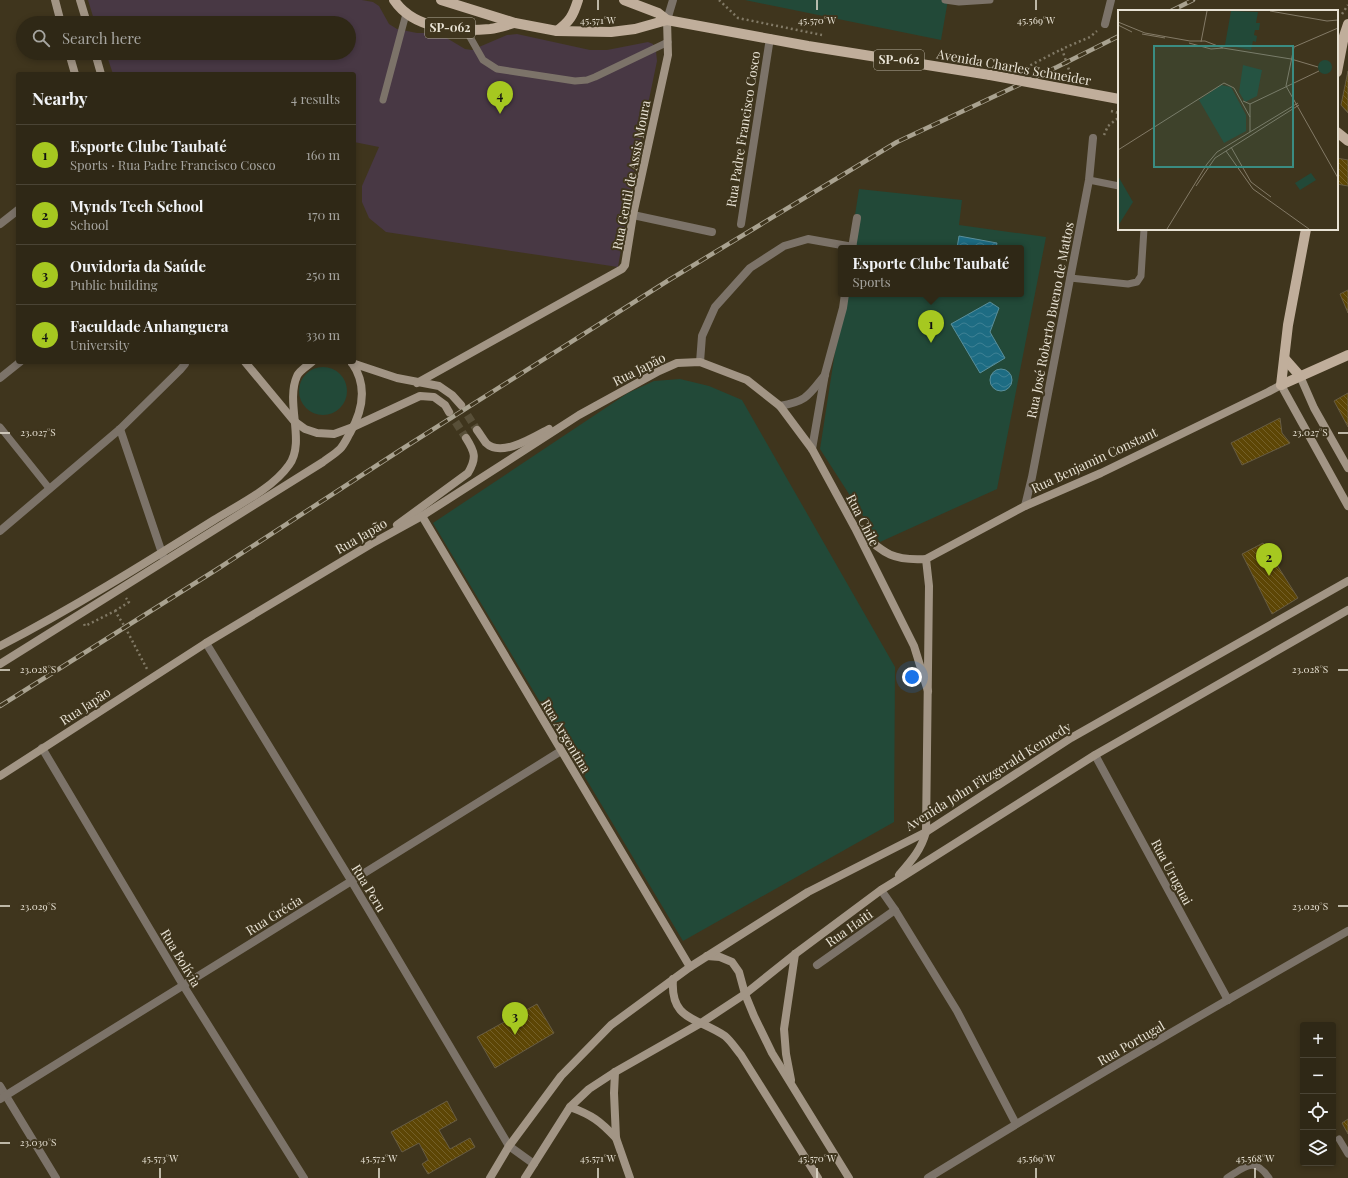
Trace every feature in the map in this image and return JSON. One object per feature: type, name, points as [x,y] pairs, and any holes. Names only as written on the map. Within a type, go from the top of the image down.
[{"type":"main road","points":[[55,0],[59,16]]},
{"type":"main road","points":[[80,0],[85,16]]},
{"type":"main road","name":"SP-062","points":[[394,0],[406,14],[422,22],[442,27],[466,30],[492,29],[514,23]]},
{"type":"main road","name":"Avenida Charles Schneider","points":[[441,0],[464,4],[514,23],[557,31],[611,32],[636,29],[668,20]]},
{"type":"main road","points":[[557,31],[567,24],[574,14],[578,0]]},
{"type":"main road","name":"Avenida Charles Schneider","points":[[624,0],[658,13],[668,20],[808,46],[990,75],[1118,99]]},
{"type":"main road","name":"Rua Gentil de Assis Moura","points":[[417,383],[622,269],[625,265],[633,215],[668,55],[668,20]]},
{"type":"main road","points":[[1338,67],[1348,24]]},
{"type":"main road","points":[[71,60],[74,70]]},
{"type":"main road","points":[[96,60],[99,72]]},
{"type":"main road","points":[[1338,133],[1348,141]]},
{"type":"main road","points":[[1306,230],[1288,325],[1281,384],[1348,506]]},
{"type":"main road","name":"Rua Benjamin Constant","points":[[855,528],[876,546],[890,555],[909,560],[926,559],[1025,506],[1101,473],[1261,396],[1281,384],[1348,354]]},
{"type":"main road","points":[[1285,359],[1300,376],[1314,408],[1348,468]]},
{"type":"main road","name":"Rua Japão","points":[[0,776],[206,643],[371,544],[422,516],[579,415],[659,371],[677,363],[700,362],[746,380]]},
{"type":"main road","points":[[247,364],[294,420],[305,429],[317,433],[334,434],[353,427],[420,396],[434,397],[445,405],[449,412]]},
{"type":"main road","points":[[0,664],[78,615],[281,476],[291,463],[294,452],[296,439],[293,391],[297,375],[310,364]]},
{"type":"main road","points":[[0,646],[163,557],[323,462],[341,448],[360,414],[362,382],[359,372],[351,364]]},
{"type":"main road","points":[[353,364],[397,378],[439,386],[452,395],[461,405]]},
{"type":"main road","name":"Rua Chile","points":[[746,380],[780,406],[812,449],[855,528],[914,646],[928,691]]},
{"type":"main road","points":[[477,430],[486,443],[498,449],[513,446],[579,415]]},
{"type":"main road","points":[[371,544],[468,473],[474,463],[474,450],[466,438]]},
{"type":"main road","name":"Rua Argentina","points":[[422,516],[690,967]]},
{"type":"main road","name":"Rua Chile","points":[[926,559],[929,586],[926,832]]},
{"type":"main road","name":"Avenida John Fitzgerald Kennedy","points":[[490,1178],[509,1146],[560,1076],[611,1025],[690,967],[808,892],[926,832],[1071,738],[1348,581]]},
{"type":"main road","points":[[524,1178],[570,1106],[589,1088],[701,1023],[745,994],[795,954],[881,890],[1095,755],[1348,610]]},
{"type":"main road","points":[[894,882],[917,854],[923,843],[926,832]]},
{"type":"main road","points":[[793,1088],[786,1054],[784,1029],[795,954]]},
{"type":"main road","points":[[707,956],[720,957],[732,962],[739,972],[745,994],[772,1053],[849,1178]]},
{"type":"main road","points":[[673,979],[672,992],[675,1003],[684,1014],[726,1037],[741,1055],[818,1178]]},
{"type":"main road","points":[[615,1072],[614,1093],[616,1138],[630,1178]]},
{"type":"main road","points":[[570,1106],[599,1121],[616,1138]]},
{"type":"street","points":[[668,20],[673,0]]},
{"type":"street","points":[[1105,24],[1111,0]]},
{"type":"street","name":"Rua Padre Francisco Cosco","points":[[741,224],[770,38]]},
{"type":"street","name":"Rua José Roberto Bueno de Mattos","points":[[1025,506],[1034,469],[1089,180],[1093,138]]},
{"type":"street","points":[[0,224],[16,212]]},
{"type":"street","points":[[633,215],[712,232]]},
{"type":"street","points":[[852,245],[857,218]]},
{"type":"street","points":[[700,362],[702,336],[715,307],[750,268],[784,246],[808,239],[841,245]]},
{"type":"street","points":[[812,449],[825,374],[845,297]]},
{"type":"street","points":[[0,378],[18,364]]},
{"type":"street","points":[[0,531],[120,429],[185,364]]},
{"type":"street","points":[[780,406],[796,403],[808,396],[825,374]]},
{"type":"street","points":[[120,429],[163,557]]},
{"type":"street","name":"Rua Peru","points":[[206,643],[352,882],[509,1146]]},
{"type":"street","name":"Rua Bolívia","points":[[42,748],[183,985],[304,1178]]},
{"type":"street","name":"Rua Grécia","points":[[3,1097],[561,751]]},
{"type":"street","name":"Rua Uruguai","points":[[1095,755],[1228,1000]]},
{"type":"street","points":[[881,890],[895,910],[957,1011],[1016,1124]]},
{"type":"street","name":"Rua Haiti","points":[[817,965],[895,910]]},
{"type":"street","name":"Rua Portugal","points":[[928,1178],[1016,1124],[1348,931]]},
{"type":"street","points":[[0,1086],[3,1097],[56,1178]]},
{"type":"street","points":[[509,1146],[534,1164]]},
{"type":"lane","points":[[945,0],[959,2],[990,0]]},
{"type":"lane","points":[[383,100],[406,14]]},
{"type":"lane","points":[[466,30],[483,60],[497,69],[574,81],[587,80],[595,77],[668,42]]},
{"type":"lane","points":[[1089,180],[1118,186]]},
{"type":"lane","points":[[1070,278],[1128,284],[1137,282],[1141,276],[1144,230]]},
{"type":"lane","points":[[0,427],[49,488]]},
{"type":"lane","points":[[1339,1139],[1348,1154]]},
{"type":"lane","points":[[1226,1178],[1247,1166],[1255,1165],[1262,1169],[1269,1178]]},
{"type":"path","points":[[719,0],[738,18],[826,36]]},
{"type":"path","points":[[1018,68],[1025,68],[1062,49],[1090,37],[1105,24]]},
{"type":"path","points":[[1062,49],[1073,80]]},
{"type":"path","points":[[1093,138],[1102,138],[1108,126],[1118,119]]},
{"type":"path","points":[[78,615],[85,626],[129,602]]},
{"type":"path","points":[[115,611],[152,678]]},
{"type":"shaded area","points":[[88,0],[362,0],[373,2],[379,6],[389,24],[397,29],[417,33],[433,33],[445,37],[465,49],[472,50],[507,35],[517,34],[590,50],[607,50],[648,42],[653,44],[656,51],[657,61],[636,162],[618,267],[386,232],[369,218],[362,202],[362,186],[379,147],[356,142],[356,72],[112,72],[108,60],[356,60],[356,16],[93,16]]},
{"type":"green space","points":[[745,0],[948,0],[941,40]]},
{"type":"green space","points":[[859,189],[962,200],[959,225],[1046,237],[997,489],[880,542],[820,449],[844,297],[1024,297],[1024,245],[850,245]]},
{"type":"green space","points":[[318,367],[328,367],[337,371],[343,377],[346,382],[346,400],[337,411],[328,415],[318,415],[309,411],[303,405],[299,396],[299,386],[303,377],[309,371]]},
{"type":"green space","points":[[680,379],[709,386],[742,400],[895,667],[894,822],[683,941],[433,523],[628,393],[654,381]]},
{"type":"water","points":[[959,236],[997,243],[997,245],[958,245]]},
{"type":"water","points":[[990,302],[999,308],[990,332],[1005,358],[980,373],[951,324]]},
{"type":"water","points":[[1001,369],[1005,370],[1011,376],[1011,384],[1005,390],[1001,391],[997,390],[991,384],[990,380],[991,376],[997,370]]},
{"type":"building","points":[[1348,71],[1348,113],[1341,105]]},
{"type":"building","points":[[1338,158],[1348,160],[1348,186],[1338,184]]},
{"type":"building","points":[[1348,290],[1348,313],[1340,294]]},
{"type":"building","points":[[1348,393],[1348,427],[1334,401]]},
{"type":"building","points":[[1280,418],[1282,433],[1290,443],[1242,465],[1231,443]]},
{"type":"building","points":[[1263,543],[1298,598],[1272,614],[1242,554]]},
{"type":"building","points":[[537,1004],[554,1033],[495,1068],[477,1037]]},
{"type":"building","points":[[447,1101],[457,1120],[439,1130],[450,1149],[470,1138],[475,1147],[428,1174],[422,1164],[428,1160],[419,1143],[402,1152],[391,1132]]},
{"type":"building","points":[[1348,1119],[1348,1134],[1342,1123]]},
{"type":"tunnel","points":[[461,405],[477,430]]},
{"type":"tunnel","points":[[449,412],[466,438]]},
{"type":"railway","points":[[1173,10],[1193,0]]},
{"type":"railway","points":[[0,706],[219,568],[402,449],[669,280],[897,142],[1057,67],[1118,36]]},
{"type":"place","name":"Faculdade Anhanguera","points":[[500,114]]},
{"type":"place","name":"Esporte Clube Taubaté","points":[[931,343]]},
{"type":"place","name":"Mynds Tech School","points":[[1269,576]]},
{"type":"place","name":"Ouvidoria da Saúde","points":[[515,1035]]}]
